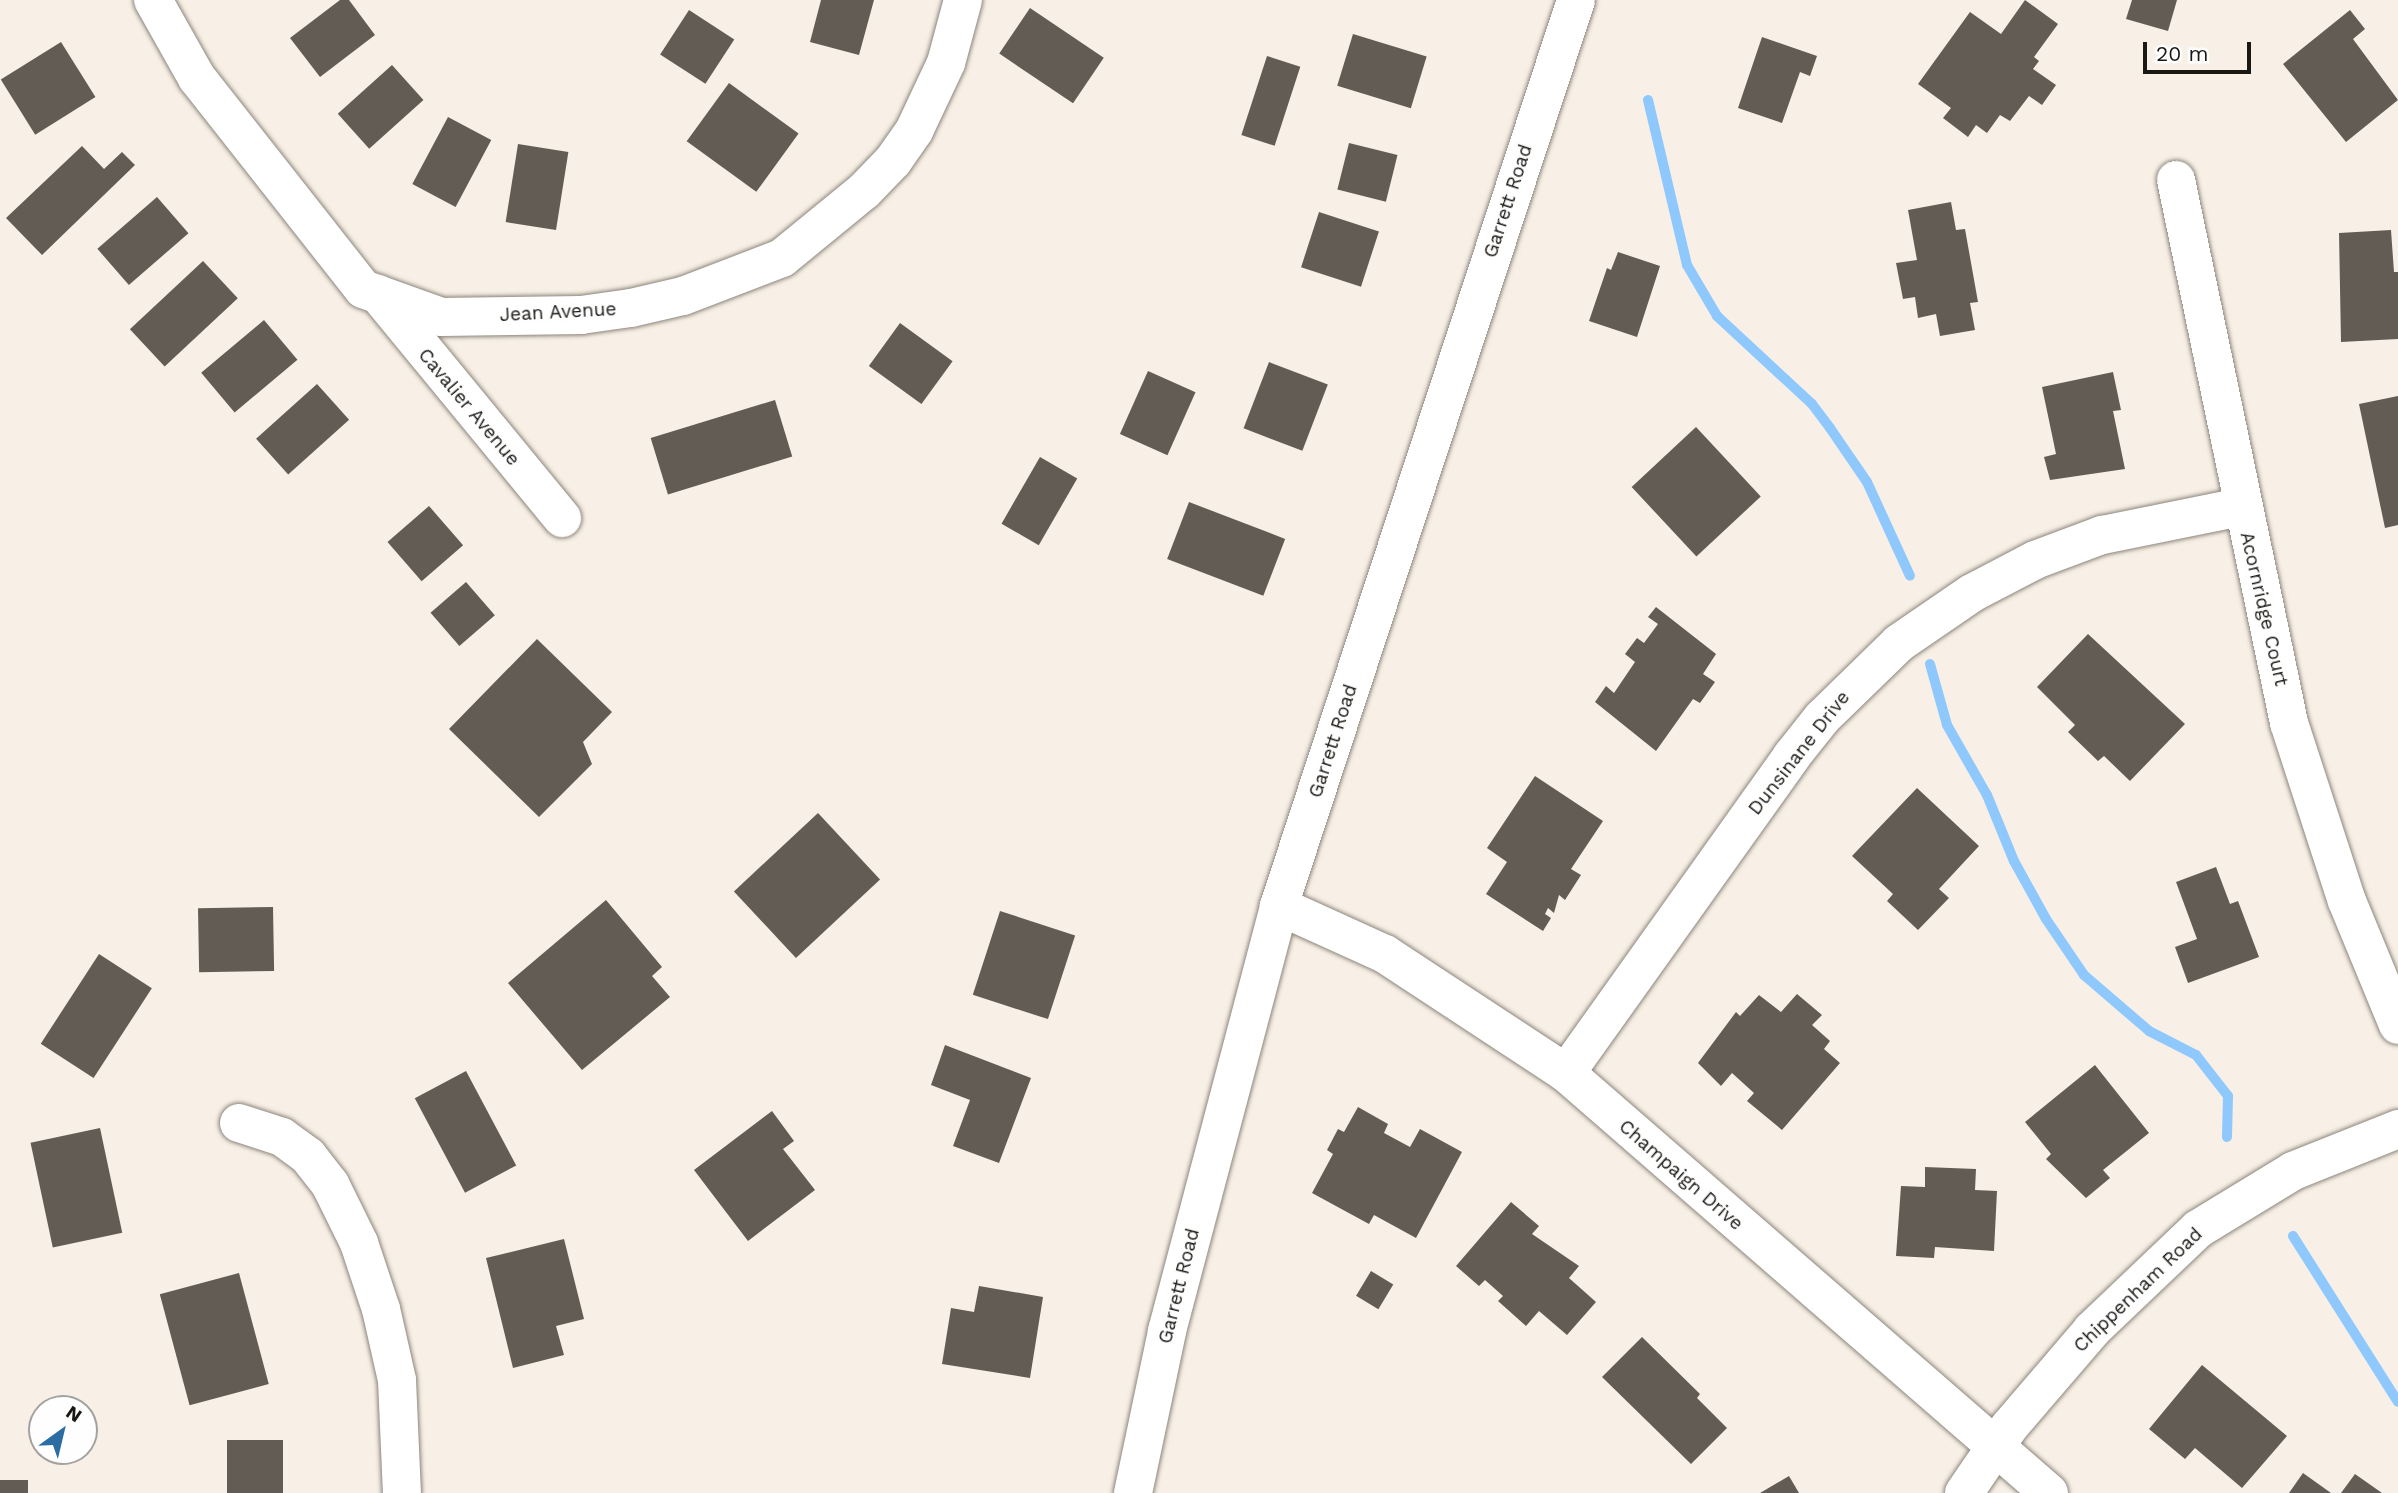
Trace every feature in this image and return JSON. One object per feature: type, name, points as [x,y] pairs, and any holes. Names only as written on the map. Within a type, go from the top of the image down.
[{"type":"street","name":"Jean Avenue","points":[[153,0],[197,78],[363,289],[441,317],[581,315],[683,296],[757,271],[782,258],[864,191],[893,161],[914,131],[946,63],[963,0]]},
{"type":"street","name":"Garrett Road","points":[[1133,1493],[1167,1331],[1279,906],[1576,0]]},
{"type":"street","name":"Acornridge Court","points":[[2176,180],[2241,507],[2297,748],[2347,901],[2398,1024]]},
{"type":"street","name":"Cavalier Avenue","points":[[378,294],[562,518]]},
{"type":"street","name":"Dunsinane Drive","points":[[1566,1073],[1806,737],[1867,670],[1899,643],[1972,593],[2035,560],[2102,536],[2241,507]]},
{"type":"street","name":"Champaign Drive","points":[[1279,906],[1385,954],[1566,1073],[1994,1449],[2049,1493]]},
{"type":"street","points":[[239,1123],[282,1137],[309,1156],[330,1185],[359,1243],[381,1309],[397,1380],[402,1493]]},
{"type":"street","name":"Chippenham Road","points":[[1964,1493],[1994,1449],[2092,1330],[2198,1229],[2292,1171],[2398,1129]]},
{"type":"building","points":[[340,0],[349,0],[375,35],[320,77],[290,38]]},
{"type":"building","points":[[821,0],[874,0],[859,55],[810,42]]},
{"type":"building","points":[[2025,0],[2058,24],[2034,57],[2039,61],[2033,69],[2056,85],[2042,105],[2029,96],[2010,121],[2000,115],[1987,133],[1976,125],[1968,137],[1943,118],[1951,108],[1918,84],[1970,12],[2001,34]]},
{"type":"building","points":[[2132,0],[2177,0],[2168,31],[2126,19]]},
{"type":"building","points":[[1030,8],[1104,58],[1073,103],[999,54]]},
{"type":"building","points":[[689,10],[734,39],[705,84],[660,54]]},
{"type":"building","points":[[2350,10],[2365,29],[2353,39],[2398,100],[2346,142],[2283,64]]},
{"type":"building","points":[[1353,34],[1427,57],[1411,108],[1337,86]]},
{"type":"building","points":[[1762,37],[1817,56],[1810,76],[1800,72],[1782,123],[1738,108]]},
{"type":"building","points":[[61,42],[95,97],[35,135],[1,80]]},
{"type":"building","points":[[1267,56],[1300,67],[1275,146],[1241,135]]},
{"type":"building","points":[[392,65],[423,100],[369,149],[338,114]]},
{"type":"building","points":[[729,83],[799,134],[756,192],[687,141]]},
{"type":"building","points":[[448,117],[491,140],[456,207],[412,184]]},
{"type":"building","points":[[1349,143],[1398,155],[1386,202],[1337,190]]},
{"type":"building","points":[[518,144],[568,152],[556,230],[506,222]]},
{"type":"building","points":[[82,146],[104,169],[122,152],[135,165],[42,255],[6,218]]},
{"type":"building","points":[[157,197],[188,233],[129,285],[97,249]]},
{"type":"building","points":[[1951,202],[1956,230],[1965,229],[1978,302],[1970,303],[1975,330],[1940,336],[1936,314],[1918,318],[1915,297],[1903,299],[1896,263],[1917,260],[1908,210]]},
{"type":"building","points":[[1319,212],[1379,231],[1361,287],[1301,267]]},
{"type":"building","points":[[2391,230],[2394,272],[2398,272],[2398,339],[2341,342],[2339,233]]},
{"type":"building","points":[[1618,252],[1660,266],[1637,337],[1589,321],[1607,268],[1611,270]]},
{"type":"building","points":[[203,261],[238,298],[165,366],[130,329]]},
{"type":"building","points":[[264,320],[297,360],[235,413],[201,373]]},
{"type":"building","points":[[900,323],[953,361],[921,404],[869,366]]},
{"type":"building","points":[[1269,362],[1328,385],[1302,451],[1244,428]]},
{"type":"building","points":[[1148,371],[1196,392],[1167,455],[1120,434]]},
{"type":"building","points":[[2113,372],[2121,410],[2113,411],[2125,469],[2050,480],[2044,457],[2056,454],[2042,387]]},
{"type":"building","points":[[317,384],[349,420],[288,475],[256,439]]},
{"type":"building","points":[[2398,396],[2398,525],[2385,528],[2359,404]]},
{"type":"building","points":[[775,400],[792,456],[668,494],[651,438]]},
{"type":"building","points":[[1696,427],[1761,496],[1696,556],[1632,487]]},
{"type":"building","points":[[1040,457],[1077,478],[1039,545],[1002,524]]},
{"type":"building","points":[[1189,502],[1285,539],[1263,596],[1167,559]]},
{"type":"building","points":[[429,506],[463,545],[422,581],[387,542]]},
{"type":"building","points":[[466,582],[495,615],[459,646],[431,613]]},
{"type":"building","points":[[1656,607],[1716,654],[1703,674],[1715,682],[1700,703],[1693,699],[1656,751],[1595,702],[1606,686],[1614,693],[1635,662],[1625,654],[1637,638],[1644,643],[1658,624],[1648,617]]},
{"type":"building","points":[[2088,634],[2185,724],[2130,781],[2104,756],[2098,761],[2068,732],[2075,725],[2037,687]]},
{"type":"building","points":[[537,639],[612,712],[583,742],[592,764],[539,817],[449,729]]},
{"type":"building","points":[[1535,776],[1603,821],[1571,869],[1581,875],[1565,900],[1559,895],[1554,913],[1548,908],[1545,914],[1551,918],[1543,931],[1486,894],[1507,862],[1487,848]]},
{"type":"building","points":[[1917,788],[1979,846],[1939,889],[1949,898],[1918,930],[1887,901],[1893,894],[1852,856]]},
{"type":"building","points":[[818,813],[880,880],[796,958],[734,891]]},
{"type":"building","points":[[2216,867],[2230,904],[2238,901],[2259,957],[2188,983],[2175,947],[2197,939],[2176,882]]},
{"type":"building","points":[[606,900],[662,967],[652,976],[670,997],[582,1070],[508,983]]},
{"type":"building","points":[[273,907],[274,971],[199,972],[198,908]]},
{"type":"building","points":[[1000,911],[1075,935],[1048,1019],[973,995]]},
{"type":"building","points":[[99,954],[152,988],[94,1078],[41,1044]]},
{"type":"building","points":[[1797,994],[1822,1015],[1812,1025],[1830,1041],[1824,1049],[1840,1063],[1782,1130],[1747,1101],[1754,1093],[1732,1073],[1721,1086],[1698,1063],[1736,1012],[1740,1016],[1759,995],[1781,1012]]},
{"type":"building","points":[[945,1045],[1031,1078],[999,1163],[953,1146],[970,1100],[931,1085]]},
{"type":"building","points":[[2095,1065],[2149,1133],[2103,1170],[2110,1178],[2086,1198],[2046,1159],[2051,1154],[2025,1122]]},
{"type":"building","points":[[466,1071],[516,1165],[465,1193],[415,1098]]},
{"type":"building","points":[[1358,1107],[1388,1124],[1384,1133],[1410,1147],[1420,1129],[1462,1152],[1416,1238],[1374,1215],[1369,1224],[1312,1193],[1333,1154],[1327,1150],[1338,1129],[1344,1132]]},
{"type":"building","points":[[772,1111],[794,1141],[783,1149],[815,1190],[748,1241],[694,1170]]},
{"type":"building","points":[[100,1128],[122,1233],[53,1247],[31,1143]]},
{"type":"building","points":[[1925,1167],[1976,1169],[1975,1190],[1997,1191],[1994,1251],[1935,1247],[1934,1258],[1896,1256],[1901,1186],[1925,1187]]},
{"type":"building","points":[[1511,1202],[1539,1226],[1532,1234],[1579,1266],[1569,1278],[1596,1302],[1567,1335],[1539,1311],[1526,1326],[1498,1301],[1503,1296],[1485,1280],[1479,1286],[1456,1266]]},
{"type":"building","points":[[564,1239],[584,1319],[556,1326],[564,1355],[513,1368],[486,1258]]},
{"type":"building","points":[[1371,1271],[1393,1284],[1378,1309],[1356,1296]]},
{"type":"building","points":[[239,1273],[269,1384],[190,1405],[160,1294]]},
{"type":"building","points":[[979,1286],[1043,1297],[1030,1378],[942,1364],[951,1308],[974,1312]]},
{"type":"building","points":[[1642,1337],[1700,1394],[1697,1398],[1727,1428],[1691,1464],[1602,1377]]},
{"type":"building","points":[[2202,1365],[2287,1436],[2242,1488],[2195,1448],[2185,1459],[2149,1429]]},
{"type":"building","points":[[227,1440],[283,1440],[283,1493],[227,1493]]},
{"type":"building","points":[[2303,1473],[2331,1493],[2289,1493]]},
{"type":"building","points":[[2355,1474],[2382,1493],[2341,1493]]},
{"type":"building","points":[[1789,1476],[1799,1493],[1760,1493]]},
{"type":"building","points":[[0,1480],[28,1480],[28,1493],[0,1493]]},
{"type":"waterway","points":[[1648,100],[1687,265],[1717,316],[1812,404],[1830,428],[1867,482],[1910,576]]},
{"type":"waterway","points":[[1930,664],[1947,725],[1987,795],[2014,861],[2046,919],[2084,975],[2149,1031],[2196,1055],[2228,1096],[2227,1137]]},
{"type":"waterway","points":[[2293,1236],[2398,1402]]}]
